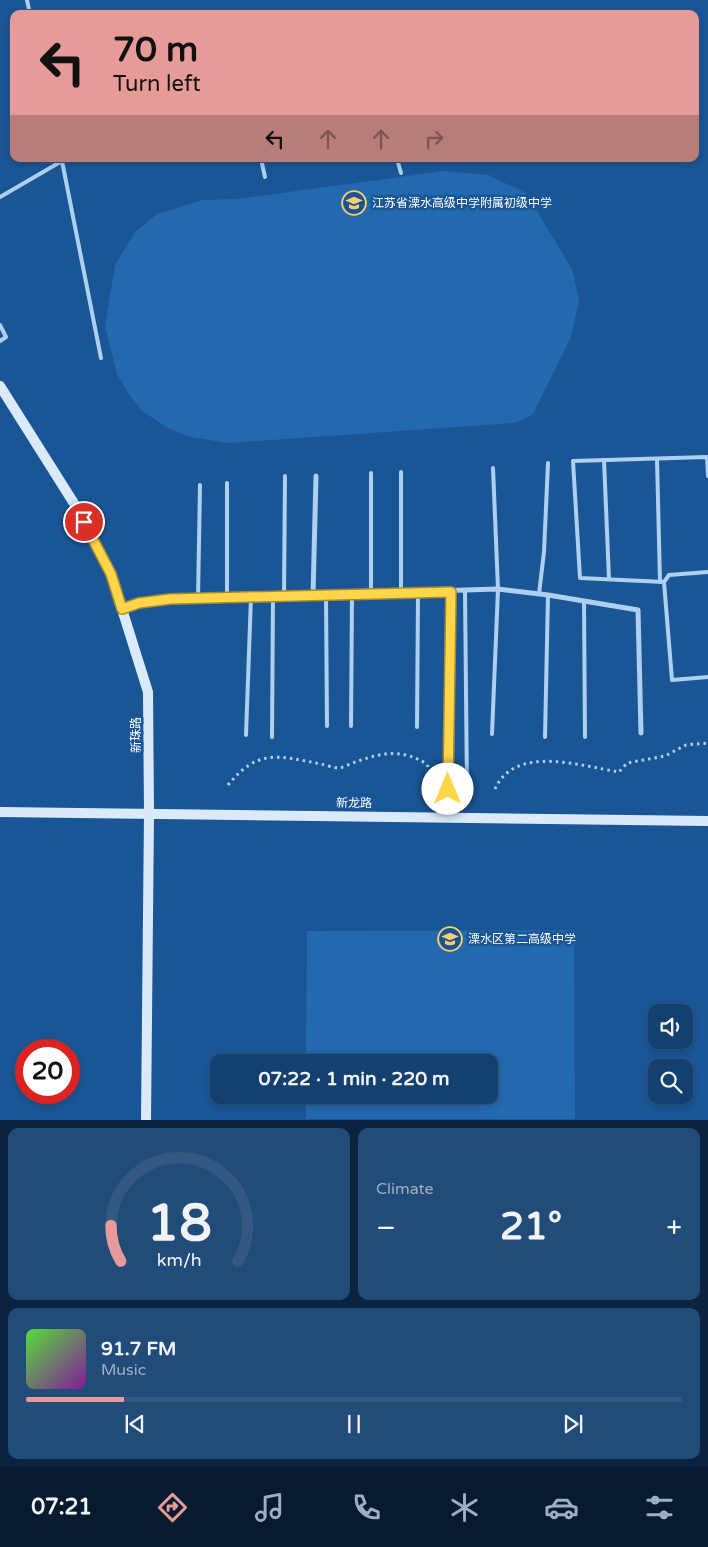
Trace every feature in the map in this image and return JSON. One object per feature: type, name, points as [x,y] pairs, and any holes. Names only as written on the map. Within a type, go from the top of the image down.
[{"type":"street","name":"新珠路","points":[[0,386],[75,506],[111,574],[148,692],[149,813],[146,1120]]},
{"type":"street","points":[[313,596],[316,476]]},
{"type":"street","points":[[122,609],[154,601],[273,596],[465,592],[498,589],[638,610],[641,733]]},
{"type":"street","name":"新龙路","points":[[0,812],[708,821]]},
{"type":"lane","points":[[0,198],[59,162]]},
{"type":"lane","points":[[62,162],[101,358]]},
{"type":"lane","points":[[262,162],[265,178]]},
{"type":"lane","points":[[398,162],[401,173]]},
{"type":"lane","points":[[0,325],[6,337],[0,341]]},
{"type":"lane","points":[[708,476],[707,457],[573,461],[580,578],[662,582],[669,575],[708,572]]},
{"type":"lane","points":[[657,459],[662,582],[672,680],[708,677]]},
{"type":"lane","points":[[604,460],[609,579]]},
{"type":"lane","points":[[539,594],[544,552],[548,462]]},
{"type":"lane","points":[[492,734],[498,589],[493,468]]},
{"type":"lane","points":[[401,472],[401,593]]},
{"type":"lane","points":[[371,473],[371,594]]},
{"type":"lane","points":[[284,596],[285,476]]},
{"type":"lane","points":[[227,483],[227,598]]},
{"type":"lane","points":[[198,599],[200,485]]},
{"type":"lane","points":[[448,789],[451,592]]},
{"type":"lane","points":[[465,592],[467,789]]},
{"type":"lane","points":[[417,728],[418,593]]},
{"type":"lane","points":[[351,726],[352,594]]},
{"type":"lane","points":[[326,595],[327,726]]},
{"type":"lane","points":[[545,737],[548,595]]},
{"type":"lane","points":[[272,737],[273,596]]},
{"type":"lane","points":[[246,735],[251,597]]},
{"type":"lane","points":[[584,601],[585,737]]},
{"type":"path","points":[[494,790],[499,780],[520,764],[550,761],[619,772],[628,763],[665,756],[686,745],[708,743]]},
{"type":"path","points":[[228,785],[248,764],[265,758],[282,756],[339,768],[376,755],[394,752],[413,756],[427,764],[435,789]]},
{"type":"shaded area","points":[[444,171],[488,175],[526,193],[572,269],[579,300],[571,337],[533,414],[515,423],[229,443],[190,437],[168,428],[142,411],[128,393],[117,374],[105,326],[115,265],[135,232],[157,214],[203,200],[238,199]]},
{"type":"shaded area","points":[[574,930],[575,1119],[306,1119],[306,1104],[498,1104],[498,1054],[306,1054],[307,931]]},
{"type":"place","name":"江苏省溧水高级中学附属初级中学","points":[[354,203]]},
{"type":"place","name":"溧水区第二高级中学","points":[[450,939]]},
{"type":"route","points":[[84,522],[111,574],[122,609],[139,603],[170,599],[451,592],[448,789]]}]
